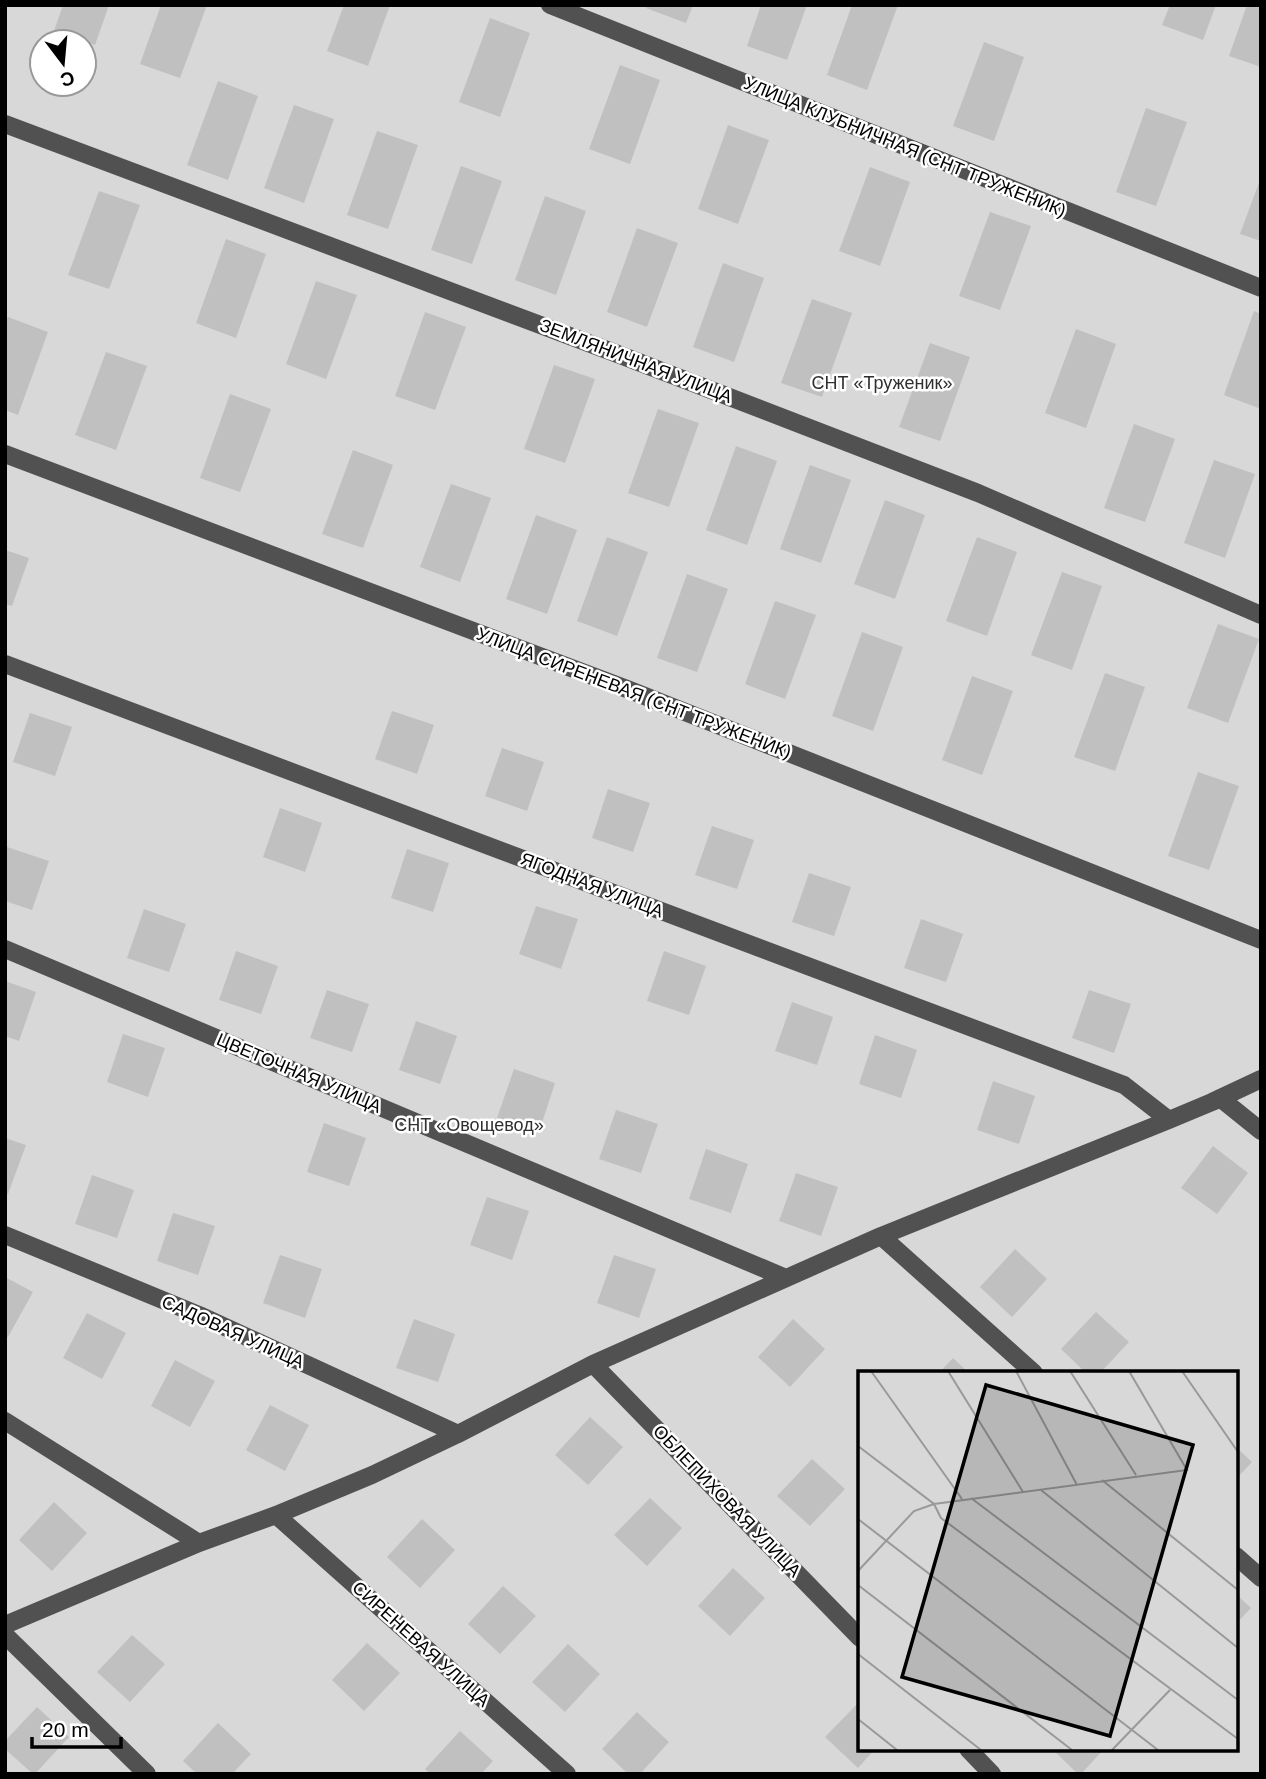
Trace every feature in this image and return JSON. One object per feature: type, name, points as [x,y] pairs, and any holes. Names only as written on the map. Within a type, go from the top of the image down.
[{"type":"street","name":"УЛИЦА КЛУБНИЧНАЯ (СНТ ТРУЖЕНИК)","points":[[550,5],[1261,288]]},
{"type":"street","name":"ЗЕМЛЯНИЧНАЯ УЛИЦА","points":[[5,124],[589,343],[978,493],[1261,615]]},
{"type":"street","name":"УЛИЦА СИРЕНЕВАЯ (СНТ ТРУЖЕНИК)","points":[[5,454],[626,689],[1261,940]]},
{"type":"street","name":"ЯГОДНАЯ УЛИЦА","points":[[5,664],[1124,1085],[1169,1120]]},
{"type":"street","name":"ЦВЕТОЧНАЯ УЛИЦА","points":[[5,949],[786,1278]]},
{"type":"street","points":[[5,1625],[199,1543],[276,1515],[372,1475],[593,1364],[786,1278],[881,1236],[1169,1120],[1261,1079]]},
{"type":"street","points":[[1220,1098],[1261,1131]]},
{"type":"street","name":"САДОВАЯ УЛИЦА","points":[[5,1235],[199,1315],[458,1434]]},
{"type":"street","points":[[881,1236],[1032,1371]]},
{"type":"street","name":"ОБЛЕПИХОВАЯ УЛИЦА","points":[[593,1364],[858,1636]]},
{"type":"street","points":[[5,1421],[199,1543]]},
{"type":"street","name":"СИРЕНЕВАЯ УЛИЦА","points":[[276,1515],[567,1774]]},
{"type":"street","points":[[1238,1558],[1261,1578]]},
{"type":"street","points":[[5,1635],[147,1774]]},
{"type":"street","points":[[970,1751],[992,1774]]},
{"type":"green space","points":[[5,5],[1261,5],[1261,1774],[5,1774]]},
{"type":"building","points":[[63,5],[109,5],[98,36],[98,28],[55,28]]},
{"type":"building","points":[[161,5],[207,5],[180,78],[140,64]]},
{"type":"building","points":[[344,5],[390,5],[368,66],[327,51]]},
{"type":"building","points":[[647,5],[693,5],[686,23],[646,8]]},
{"type":"building","points":[[761,5],[807,5],[787,60],[747,46]]},
{"type":"building","points":[[852,5],[898,5],[867,90],[827,75]]},
{"type":"building","points":[[1170,5],[1216,5],[1203,40],[1162,25]]},
{"type":"building","points":[[1247,5],[1261,5],[1261,67],[1229,56]]},
{"type":"building","points":[[490,18],[530,33],[500,117],[459,102]]},
{"type":"building","points":[[984,42],[1024,57],[994,141],[953,126]]},
{"type":"building","points":[[620,65],[660,80],[630,164],[589,149]]},
{"type":"building","points":[[218,81],[258,96],[228,180],[187,165]]},
{"type":"building","points":[[294,105],[334,119],[304,203],[264,188]]},
{"type":"building","points":[[1146,108],[1187,122],[1156,206],[1116,192]]},
{"type":"building","points":[[728,125],[769,140],[738,224],[698,209]]},
{"type":"building","points":[[377,131],[418,145],[388,229],[347,215]]},
{"type":"building","points":[[461,166],[502,181],[472,264],[431,250]]},
{"type":"building","points":[[870,167],[910,182],[880,266],[839,251]]},
{"type":"building","points":[[1261,177],[1261,241],[1240,234]]},
{"type":"building","points":[[99,191],[140,205],[109,289],[68,275]]},
{"type":"building","points":[[545,196],[586,211],[556,295],[515,280]]},
{"type":"building","points":[[990,212],[1031,226],[1000,310],[959,296]]},
{"type":"building","points":[[637,228],[678,243],[647,327],[607,312]]},
{"type":"building","points":[[226,239],[266,254],[236,338],[196,323]]},
{"type":"building","points":[[723,263],[764,278],[734,362],[693,347]]},
{"type":"building","points":[[316,281],[357,295],[326,379],[286,364]]},
{"type":"building","points":[[812,299],[852,313],[822,397],[781,383]]},
{"type":"building","points":[[1254,311],[1261,314],[1261,409],[1224,395]]},
{"type":"building","points":[[425,312],[466,327],[435,410],[395,396]]},
{"type":"building","points":[[8,317],[48,332],[18,415],[5,410],[5,324]]},
{"type":"building","points":[[1076,329],[1116,344],[1086,428],[1045,413]]},
{"type":"building","points":[[930,343],[970,357],[940,441],[899,427]]},
{"type":"building","points":[[106,352],[147,366],[116,450],[75,435]]},
{"type":"building","points":[[554,365],[595,379],[565,463],[524,449]]},
{"type":"building","points":[[230,394],[271,409],[240,492],[200,478]]},
{"type":"building","points":[[658,409],[699,423],[669,507],[628,493]]},
{"type":"building","points":[[1134,424],[1175,439],[1145,522],[1104,508]]},
{"type":"building","points":[[736,446],[777,461],[747,545],[706,530]]},
{"type":"building","points":[[353,450],[393,465],[363,548],[322,534]]},
{"type":"building","points":[[1214,460],[1255,474],[1225,558],[1184,543]]},
{"type":"building","points":[[810,465],[851,480],[821,563],[780,549]]},
{"type":"building","points":[[451,484],[491,498],[460,582],[420,567]]},
{"type":"building","points":[[885,500],[925,515],[895,599],[854,584]]},
{"type":"building","points":[[536,515],[577,530],[547,614],[506,599]]},
{"type":"building","points":[[607,537],[648,552],[617,636],[577,621]]},
{"type":"building","points":[[977,537],[1017,552],[987,636],[946,621]]},
{"type":"building","points":[[5,550],[29,558],[12,606],[5,604]]},
{"type":"building","points":[[1062,572],[1102,586],[1072,670],[1031,655]]},
{"type":"building","points":[[687,574],[728,589],[697,672],[657,658]]},
{"type":"building","points":[[775,601],[816,615],[785,699],[745,684]]},
{"type":"building","points":[[1218,624],[1259,639],[1228,723],[1187,708]]},
{"type":"building","points":[[862,632],[903,647],[873,731],[832,716]]},
{"type":"building","points":[[1105,673],[1145,687],[1115,771],[1074,757]]},
{"type":"building","points":[[972,676],[1013,691],[982,775],[942,760]]},
{"type":"building","points":[[392,711],[434,725],[417,774],[375,759]]},
{"type":"building","points":[[30,713],[72,727],[55,776],[13,762]]},
{"type":"building","points":[[502,748],[544,762],[527,811],[485,796]]},
{"type":"building","points":[[1198,772],[1239,786],[1209,870],[1168,856]]},
{"type":"building","points":[[608,789],[650,803],[633,852],[592,838]]},
{"type":"building","points":[[280,808],[322,823],[305,872],[263,857]]},
{"type":"building","points":[[712,826],[754,840],[737,889],[695,875]]},
{"type":"building","points":[[7,847],[49,861],[32,910],[5,901]]},
{"type":"building","points":[[407,849],[449,863],[433,912],[391,898]]},
{"type":"building","points":[[809,873],[851,887],[834,936],[792,922]]},
{"type":"building","points":[[536,906],[578,919],[561,969],[519,954]]},
{"type":"building","points":[[144,909],[186,924],[169,972],[127,958]]},
{"type":"building","points":[[921,919],[963,934],[946,982],[904,968]]},
{"type":"building","points":[[236,951],[278,966],[261,1014],[219,1000]]},
{"type":"building","points":[[664,951],[706,966],[689,1015],[647,1001]]},
{"type":"building","points":[[5,981],[36,992],[19,1041],[5,1036]]},
{"type":"building","points":[[327,990],[369,1004],[352,1052],[310,1038]]},
{"type":"building","points":[[1089,990],[1131,1004],[1114,1053],[1072,1038]]},
{"type":"building","points":[[792,1002],[833,1017],[817,1065],[775,1051]]},
{"type":"building","points":[[416,1021],[457,1036],[440,1084],[399,1070]]},
{"type":"building","points":[[123,1034],[165,1048],[148,1097],[107,1082]]},
{"type":"building","points":[[875,1035],[917,1050],[901,1098],[859,1084]]},
{"type":"building","points":[[514,1069],[555,1083],[539,1132],[497,1118]]},
{"type":"building","points":[[993,1081],[1035,1096],[1019,1144],[977,1130]]},
{"type":"building","points":[[616,1110],[658,1124],[641,1173],[599,1159]]},
{"type":"building","points":[[324,1123],[366,1138],[349,1186],[307,1172]]},
{"type":"building","points":[[5,1138],[26,1145],[8,1194],[5,1193]]},
{"type":"building","points":[[1213,1146],[1248,1173],[1217,1214],[1181,1188]]},
{"type":"building","points":[[706,1149],[748,1164],[731,1213],[689,1199]]},
{"type":"building","points":[[796,1173],[838,1187],[821,1236],[779,1221]]},
{"type":"building","points":[[92,1175],[134,1190],[117,1238],[75,1224]]},
{"type":"building","points":[[487,1197],[529,1211],[512,1260],[470,1245]]},
{"type":"building","points":[[173,1213],[215,1226],[198,1275],[157,1261]]},
{"type":"building","points":[[1015,1249],[1047,1279],[1012,1317],[980,1287]]},
{"type":"building","points":[[280,1255],[322,1269],[305,1318],[263,1303]]},
{"type":"building","points":[[614,1255],[656,1269],[639,1318],[597,1303]]},
{"type":"building","points":[[5,1277],[33,1292],[8,1337],[5,1336]]},
{"type":"building","points":[[1096,1312],[1129,1342],[1102,1371],[1084,1371],[1061,1349]]},
{"type":"building","points":[[87,1313],[126,1333],[102,1379],[63,1358]]},
{"type":"building","points":[[414,1319],[455,1334],[438,1382],[396,1368]]},
{"type":"building","points":[[793,1319],[825,1349],[790,1387],[758,1357]]},
{"type":"building","points":[[953,1358],[967,1371],[941,1371]]},
{"type":"building","points":[[175,1360],[215,1381],[190,1427],[151,1406]]},
{"type":"building","points":[[270,1405],[309,1425],[285,1471],[246,1450]]},
{"type":"building","points":[[590,1417],[623,1447],[588,1485],[555,1455]]},
{"type":"building","points":[[1238,1449],[1252,1462],[1238,1477]]},
{"type":"building","points":[[812,1459],[845,1489],[810,1526],[777,1496]]},
{"type":"building","points":[[650,1498],[682,1528],[647,1566],[614,1535]]},
{"type":"building","points":[[54,1502],[87,1533],[52,1571],[19,1540]]},
{"type":"building","points":[[422,1519],[455,1550],[420,1588],[387,1557]]},
{"type":"building","points":[[733,1568],[765,1598],[730,1636],[698,1606]]},
{"type":"building","points":[[503,1586],[536,1616],[500,1654],[468,1624]]},
{"type":"building","points":[[1238,1596],[1251,1608],[1238,1622]]},
{"type":"building","points":[[132,1635],[165,1664],[130,1702],[97,1672]]},
{"type":"building","points":[[367,1643],[400,1673],[364,1711],[332,1680]]},
{"type":"building","points":[[568,1644],[600,1674],[565,1712],[532,1682]]},
{"type":"building","points":[[858,1703],[858,1751],[873,1751],[858,1768],[825,1737]]},
{"type":"building","points":[[37,1707],[69,1737],[33,1774],[5,1749],[5,1741]]},
{"type":"building","points":[[637,1712],[669,1742],[640,1774],[628,1774],[602,1749]]},
{"type":"building","points":[[218,1723],[251,1754],[232,1774],[197,1774],[183,1761]]},
{"type":"building","points":[[460,1731],[493,1761],[481,1774],[430,1774],[425,1769]]},
{"type":"building","points":[[1054,1751],[1102,1751],[1081,1774]]},
{"type":"park label","name":"СНТ «Труженик»","points":[[882,383]]},
{"type":"park label","name":"СНТ «Овощевод»","points":[[469,1125]]}]
